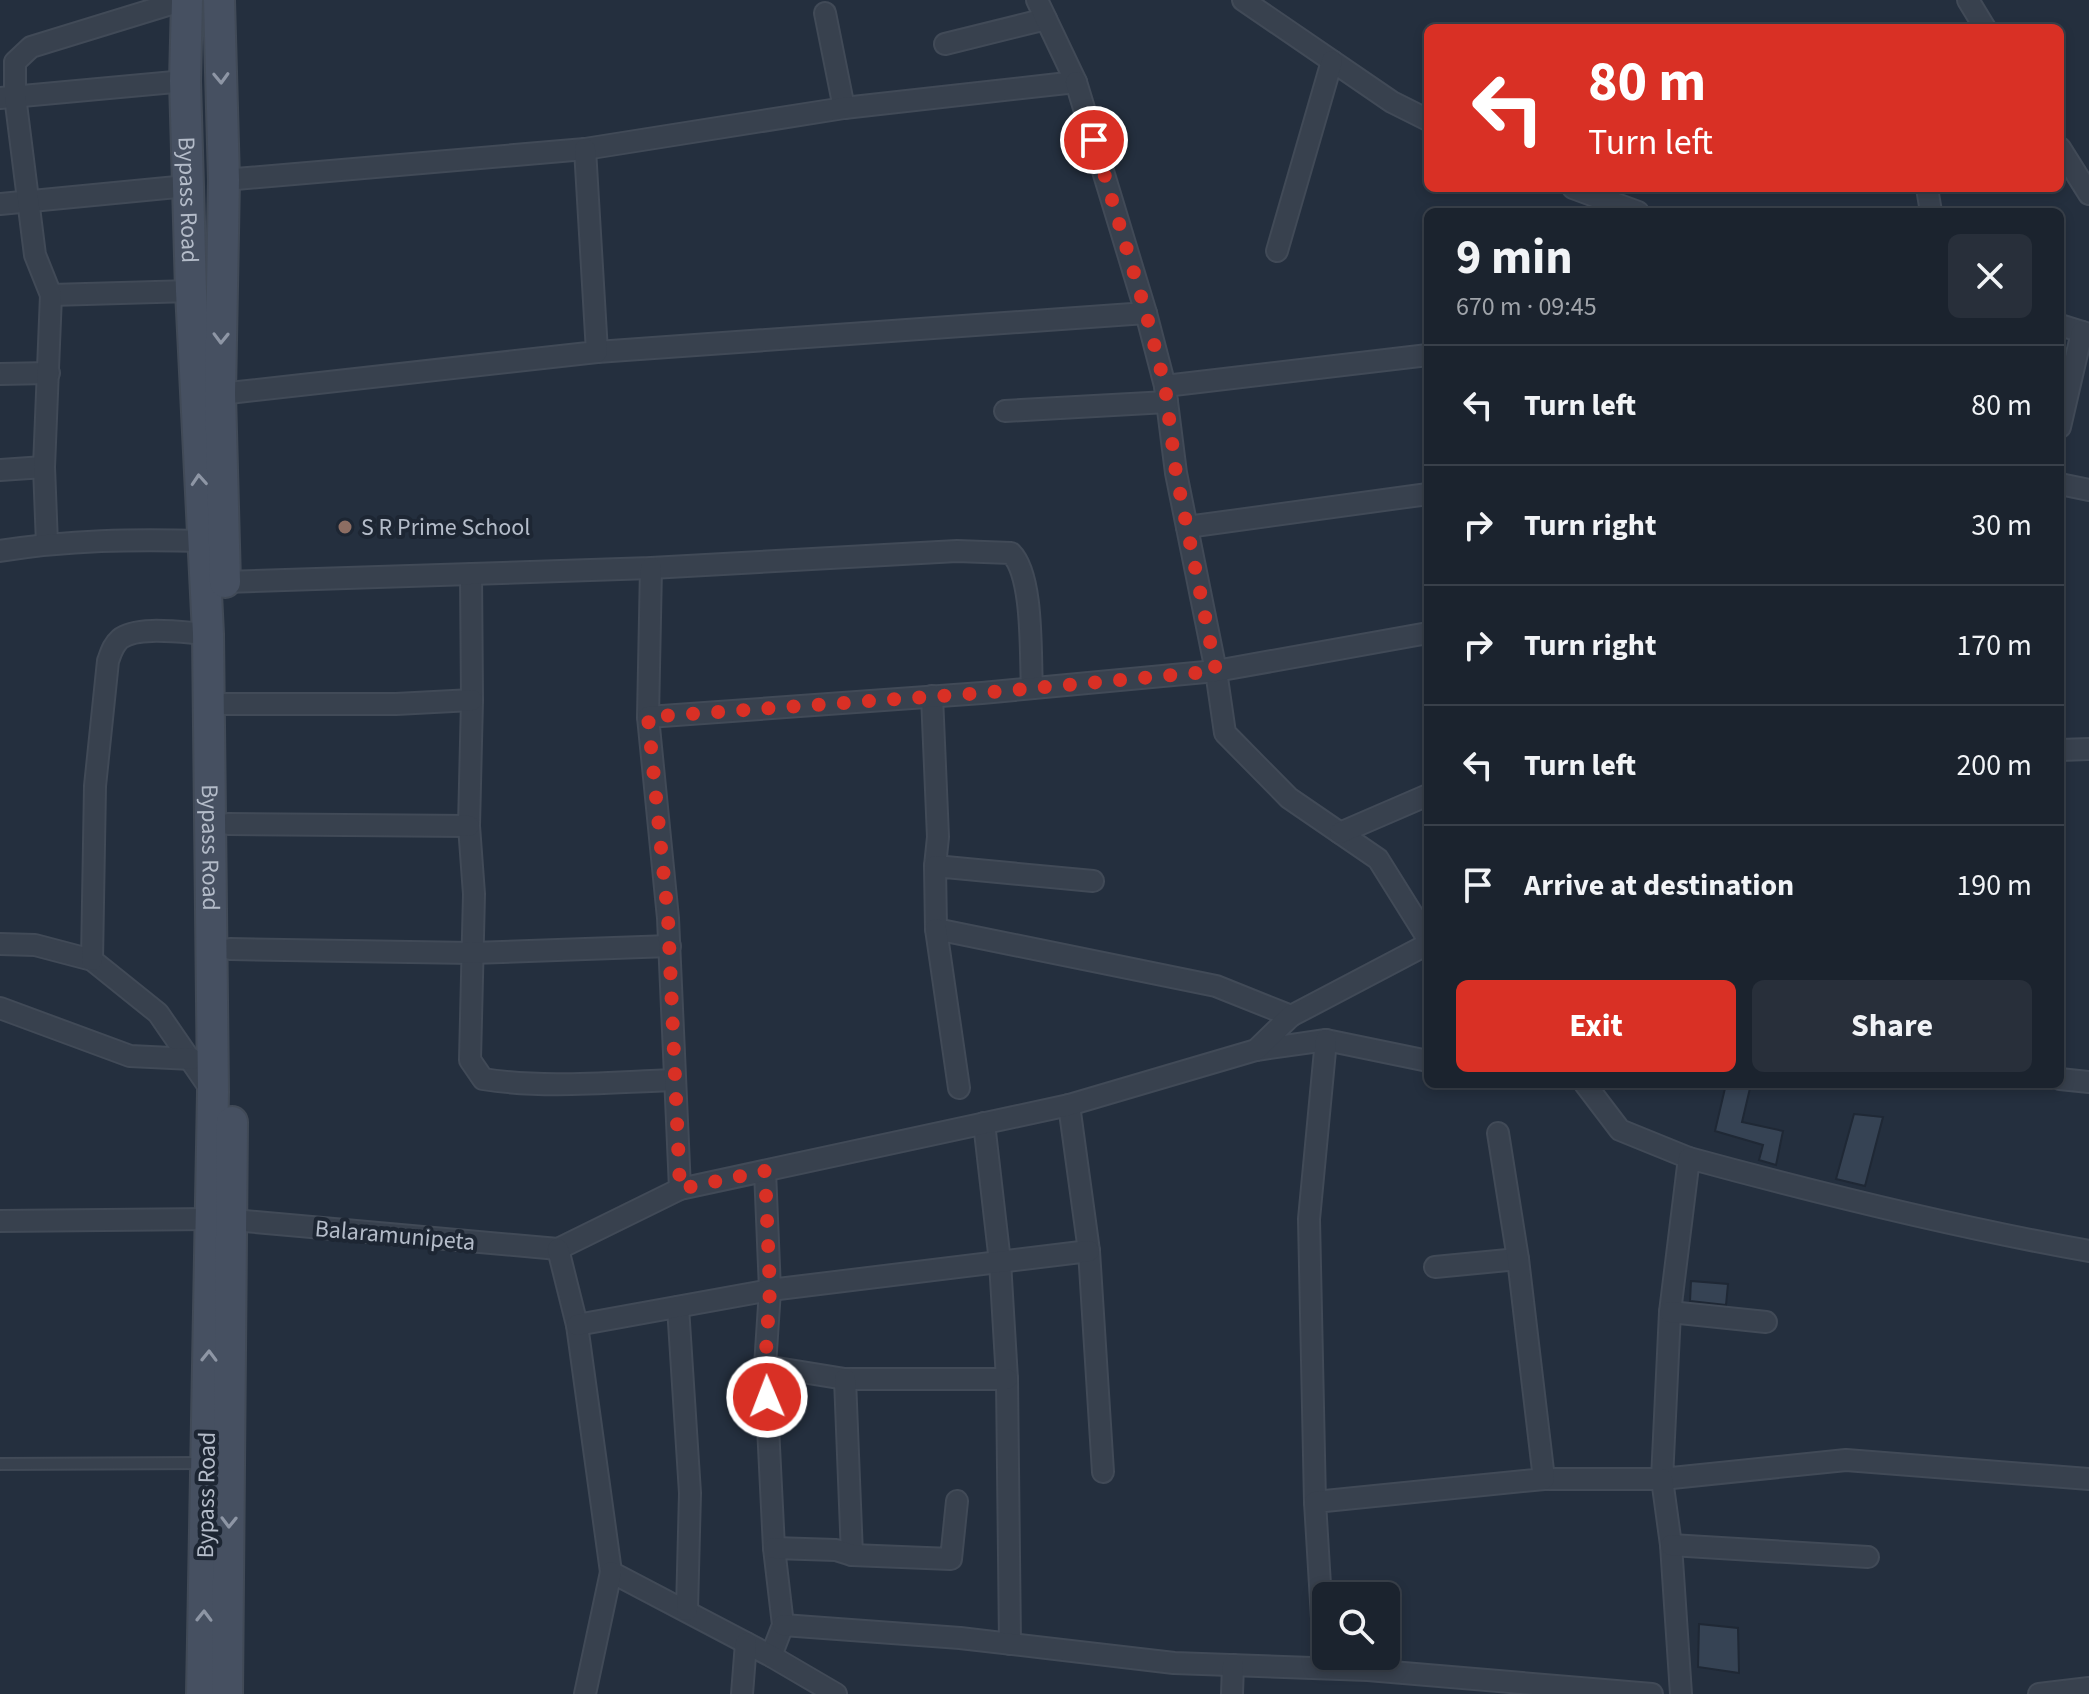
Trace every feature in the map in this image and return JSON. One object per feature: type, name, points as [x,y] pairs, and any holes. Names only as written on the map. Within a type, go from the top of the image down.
[{"type":"main road","name":"Bypass Road","points":[[185,0],[187,186],[208,634],[213,1092],[221,1220],[227,1694]]},
{"type":"main road","name":"Bypass Road","points":[[202,1694],[207,1463],[221,1220],[230,949],[220,394],[224,180],[219,0]]},
{"type":"street","points":[[47,544],[44,467],[51,295],[35,255],[29,203],[7,97],[15,62],[31,47],[185,0]]},
{"type":"street","points":[[1037,0],[1076,82],[1146,313],[1166,394],[1176,473],[1216,671],[1225,733],[1289,798],[1378,859],[1424,934]]},
{"type":"street","points":[[1243,0],[1392,102],[1424,118]]},
{"type":"street","points":[[1968,0],[1983,24]]},
{"type":"street","points":[[825,13],[844,108]]},
{"type":"street","points":[[945,44],[1046,19]]},
{"type":"street","points":[[1277,251],[1332,61]]},
{"type":"street","points":[[7,97],[185,81]]},
{"type":"street","points":[[224,180],[585,149],[844,108],[1076,82]]},
{"type":"street","points":[[585,149],[597,352]]},
{"type":"street","points":[[2064,154],[2089,194]]},
{"type":"street","points":[[0,204],[187,186]]},
{"type":"street","points":[[1584,192],[1627,208]]},
{"type":"street","points":[[51,295],[191,291]]},
{"type":"street","points":[[220,394],[597,352],[1146,313]]},
{"type":"street","points":[[2064,326],[2085,333],[2064,412]]},
{"type":"street","points":[[1005,411],[1166,394],[1424,356]]},
{"type":"street","points":[[0,374],[49,373]]},
{"type":"street","points":[[0,470],[44,467]]},
{"type":"street","points":[[2064,485],[2089,490]]},
{"type":"street","points":[[1187,527],[1424,495]]},
{"type":"street","points":[[0,551],[113,539],[203,541]]},
{"type":"street","points":[[225,582],[651,568],[957,551],[1011,553],[1017,560],[1025,583],[1032,688]]},
{"type":"street","points":[[651,568],[648,717],[670,946],[680,1189]]},
{"type":"street","points":[[471,574],[469,826],[474,894],[470,1060],[483,1079],[511,1083],[551,1085],[675,1080]]},
{"type":"street","points":[[92,960],[95,786],[108,661],[114,645],[135,632],[208,634]]},
{"type":"street","points":[[648,717],[1216,671],[1424,634]]},
{"type":"street","points":[[932,696],[938,837],[936,929],[959,1088]]},
{"type":"street","points":[[225,704],[396,704],[472,700]]},
{"type":"street","points":[[2064,750],[2089,749]]},
{"type":"street","points":[[1340,833],[1424,797]]},
{"type":"street","points":[[228,824],[469,826]]},
{"type":"street","points":[[935,866],[1093,881]]},
{"type":"street","points":[[936,929],[1216,986],[1291,1016]]},
{"type":"street","points":[[1256,1050],[1291,1016],[1424,943]]},
{"type":"street","points":[[0,944],[35,945],[92,960],[158,1013],[213,1092]]},
{"type":"street","points":[[230,949],[472,953],[670,946]]},
{"type":"street","points":[[0,1008],[130,1056],[192,1059]]},
{"type":"street","points":[[1320,1582],[1315,1502],[1309,1219],[1326,1040]]},
{"type":"street","points":[[585,1694],[611,1572],[577,1325],[558,1249],[680,1189],[1069,1105],[1256,1050],[1326,1040],[1424,1060]]},
{"type":"street","points":[[2064,1079],[2089,1082]]},
{"type":"street","points":[[1588,1088],[1620,1130],[1689,1158],[1961,1227],[2089,1251]]},
{"type":"street","points":[[1069,1105],[1089,1251],[1103,1472]]},
{"type":"street","points":[[984,1123],[1000,1262],[1007,1379],[1010,1644]]},
{"type":"street","points":[[1498,1133],[1518,1259],[1544,1479]]},
{"type":"street","points":[[1681,1694],[1671,1545],[1662,1479],[1670,1312],[1689,1158]]},
{"type":"street","points":[[765,1171],[770,1290],[765,1366],[774,1548],[783,1625],[771,1656]]},
{"type":"street","name":"Balaramunipeta","points":[[0,1221],[221,1220],[558,1249]]},
{"type":"street","points":[[577,1325],[770,1290],[1089,1251]]},
{"type":"street","points":[[1435,1267],[1518,1259]]},
{"type":"street","points":[[678,1307],[690,1493],[687,1610]]},
{"type":"street","points":[[1670,1312],[1766,1322]]},
{"type":"street","points":[[765,1366],[845,1379],[1007,1379]]},
{"type":"street","points":[[845,1379],[852,1555]]},
{"type":"street","points":[[1315,1502],[1544,1479],[1662,1479],[1846,1460],[2089,1479]]},
{"type":"street","points":[[774,1548],[951,1559],[957,1501]]},
{"type":"street","points":[[1671,1545],[1868,1557]]},
{"type":"street","points":[[611,1572],[687,1610],[836,1694]]},
{"type":"street","points":[[783,1625],[1010,1644],[1174,1663],[1312,1668]]},
{"type":"street","points":[[742,1694],[746,1643]]},
{"type":"street","points":[[1232,1694],[1233,1665]]},
{"type":"street","points":[[1350,1670],[1652,1694]]},
{"type":"street","points":[[2039,1694],[2089,1688]]},
{"type":"lane","points":[[0,1464],[207,1463]]},
{"type":"building","points":[[1725,1088],[1750,1088],[1742,1122],[1783,1131],[1776,1165],[1759,1160],[1763,1145],[1715,1131]]},
{"type":"building","points":[[1854,1114],[1883,1117],[1865,1186],[1836,1179]]},
{"type":"building","points":[[1691,1281],[1728,1284],[1726,1305],[1690,1301]]},
{"type":"building","points":[[1699,1624],[1738,1628],[1739,1673],[1698,1667]]},
{"type":"place","name":"S R Prime School","points":[[345,527]]},
{"type":"route","points":[[767,1397],[765,1366],[770,1290],[765,1171],[680,1189],[668,918],[648,717],[982,693],[1216,671],[1176,473],[1165,386],[1094,140]]}]
